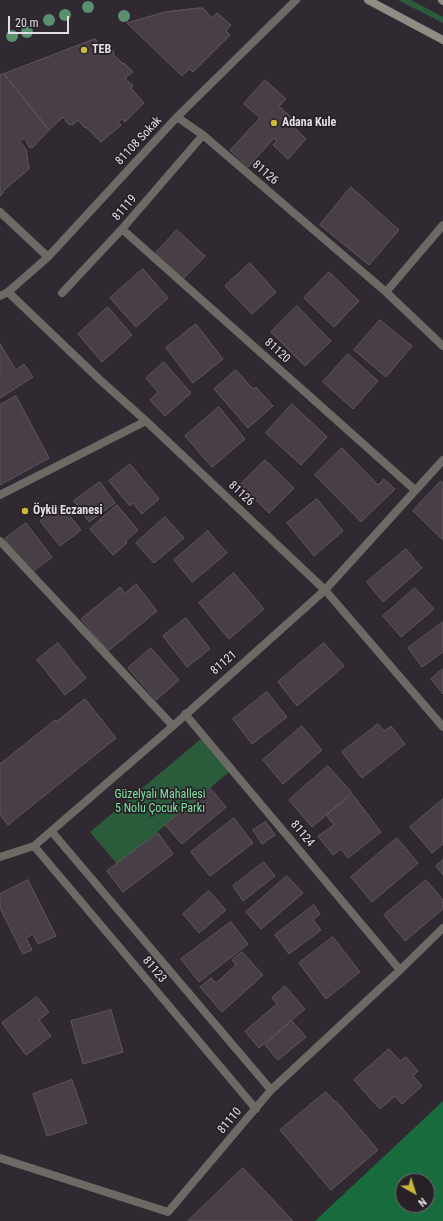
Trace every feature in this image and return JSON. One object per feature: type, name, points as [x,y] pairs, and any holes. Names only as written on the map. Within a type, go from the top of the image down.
[{"type":"street","name":"81108 Sokak","points":[[0,296],[8,292],[48,257],[177,117],[296,0]]},
{"type":"street","points":[[368,0],[443,40]]},
{"type":"street","name":"81126","points":[[177,117],[203,135],[386,292],[443,346]]},
{"type":"street","name":"81119","points":[[62,293],[122,229],[203,135]]},
{"type":"street","points":[[0,212],[48,257]]},
{"type":"street","points":[[386,292],[443,225]]},
{"type":"street","name":"81120","points":[[122,229],[415,490]]},
{"type":"street","name":"81126","points":[[8,292],[325,590],[443,727]]},
{"type":"street","points":[[0,495],[146,421]]},
{"type":"street","name":"81121","points":[[0,857],[34,846],[52,832],[325,590],[443,460]]},
{"type":"street","points":[[0,541],[173,726]]},
{"type":"street","name":"81124","points":[[186,714],[400,970]]},
{"type":"street","name":"81123","points":[[52,832],[271,1090]]},
{"type":"street","name":"81123","points":[[34,846],[256,1109]]},
{"type":"street","name":"81110","points":[[0,1158],[168,1212],[271,1090],[443,928]]},
{"type":"green space","points":[[398,0],[411,0],[443,17],[443,23]]},
{"type":"green space","name":"Güzelyalı Mahallesi 5 Nolu Çocuk Parkı","points":[[202,738],[229,772],[118,865],[90,832]]},
{"type":"green space","points":[[443,1101],[443,1221],[315,1221]]},
{"type":"building","points":[[203,8],[212,18],[217,13],[231,25],[226,31],[230,35],[193,72],[189,69],[182,76],[127,23],[165,12]]},
{"type":"building","points":[[95,39],[102,46],[109,45],[114,52],[113,54],[133,72],[125,78],[133,86],[131,88],[144,103],[125,122],[122,119],[118,122],[121,125],[101,142],[78,120],[73,125],[68,124],[63,117],[49,130],[4,74]]},
{"type":"building","points":[[4,74],[49,130],[32,148],[29,147],[25,138],[19,141],[26,149],[29,169],[3,191],[4,192],[0,196],[0,75]]},
{"type":"building","name":"Adana Kule","points":[[265,80],[286,99],[279,106],[295,121],[292,125],[306,139],[288,159],[273,145],[277,141],[274,138],[248,167],[230,150],[260,118],[244,104]]},
{"type":"building","points":[[351,187],[399,230],[369,265],[320,225]]},
{"type":"building","points":[[177,230],[205,256],[183,279],[155,254]]},
{"type":"building","points":[[250,263],[276,292],[252,314],[225,286]]},
{"type":"building","points":[[143,269],[168,298],[136,327],[110,298]]},
{"type":"building","points":[[329,272],[359,301],[334,327],[304,298]]},
{"type":"building","points":[[297,306],[331,341],[305,366],[271,332]]},
{"type":"building","points":[[108,307],[132,335],[102,362],[78,334]]},
{"type":"building","points":[[380,320],[412,346],[386,377],[354,350]]},
{"type":"building","points":[[196,324],[223,359],[193,383],[166,348]]},
{"type":"building","points":[[0,344],[16,370],[24,364],[33,377],[0,398]]},
{"type":"building","points":[[348,354],[378,381],[353,409],[323,382]]},
{"type":"building","points":[[164,362],[191,393],[165,416],[150,400],[158,392],[146,378]]},
{"type":"building","points":[[236,370],[253,389],[256,387],[273,406],[248,428],[214,389]]},
{"type":"building","points":[[16,396],[49,458],[0,485],[0,405]]},
{"type":"building","points":[[292,404],[327,437],[301,465],[266,433]]},
{"type":"building","points":[[219,407],[245,439],[212,467],[185,436]]},
{"type":"building","points":[[342,448],[378,485],[384,479],[395,489],[361,522],[315,475]]},
{"type":"building","points":[[265,460],[294,488],[269,513],[240,485]]},
{"type":"building","points":[[130,464],[159,499],[142,514],[133,503],[130,506],[109,481]]},
{"type":"building","points":[[441,481],[443,483],[443,540],[413,511]]},
{"type":"building","points":[[100,482],[115,503],[89,522],[74,501]]},
{"type":"building","points":[[317,499],[343,531],[314,556],[287,523]]},
{"type":"building","points":[[61,505],[81,530],[60,546],[40,521]]},
{"type":"building","points":[[117,505],[138,530],[125,542],[127,543],[113,555],[90,529]]},
{"type":"building","points":[[165,517],[184,538],[154,563],[136,543]]},
{"type":"building","points":[[26,523],[52,557],[31,573],[5,539]]},
{"type":"building","points":[[208,531],[227,553],[192,582],[174,560]]},
{"type":"building","points":[[406,549],[422,568],[383,602],[367,582]]},
{"type":"building","points":[[234,573],[264,609],[229,639],[199,603]]},
{"type":"building","points":[[136,584],[157,611],[108,651],[81,619],[120,587],[125,593]]},
{"type":"building","points":[[415,588],[434,609],[401,637],[383,616]]},
{"type":"building","points":[[186,618],[210,649],[187,667],[163,636]]},
{"type":"building","points":[[443,622],[443,652],[422,667],[408,648]]},
{"type":"building","points":[[58,643],[86,678],[65,695],[37,660]]},
{"type":"building","points":[[324,643],[344,666],[297,706],[278,682]]},
{"type":"building","points":[[151,648],[179,680],[156,700],[128,668]]},
{"type":"building","points":[[443,669],[443,694],[431,679]]},
{"type":"building","points":[[267,692],[287,717],[252,744],[233,719]]},
{"type":"building","points":[[85,699],[116,738],[8,825],[0,815],[0,764],[55,720],[57,721]]},
{"type":"building","points":[[378,724],[384,731],[391,726],[405,744],[362,778],[342,752]]},
{"type":"building","points":[[302,726],[322,750],[283,784],[263,760]]},
{"type":"building","points":[[328,766],[352,793],[312,827],[289,800]]},
{"type":"building","points":[[210,788],[226,807],[182,844],[165,825]]},
{"type":"building","points":[[353,795],[381,832],[348,858],[341,849],[333,855],[318,836],[334,825],[326,815]]},
{"type":"building","points":[[443,799],[443,844],[432,853],[410,827]]},
{"type":"building","points":[[234,818],[253,843],[210,876],[191,852]]},
{"type":"building","points":[[266,822],[275,835],[262,844],[253,830]]},
{"type":"building","points":[[158,833],[173,854],[123,892],[107,871]]},
{"type":"building","points":[[397,838],[418,863],[372,902],[351,877]]},
{"type":"building","points":[[443,860],[443,875],[436,866]]},
{"type":"building","points":[[264,862],[275,876],[243,901],[233,886]]},
{"type":"building","points":[[287,876],[303,893],[261,929],[246,912]]},
{"type":"building","points":[[28,880],[56,936],[38,944],[33,934],[26,938],[32,950],[23,954],[0,908],[0,894]]},
{"type":"building","points":[[426,880],[443,900],[443,909],[405,941],[384,915]]},
{"type":"building","points":[[209,891],[226,910],[199,933],[183,914]]},
{"type":"building","points":[[314,905],[320,914],[313,920],[321,930],[289,954],[275,935]]},
{"type":"building","points":[[231,922],[248,944],[199,982],[181,959]]},
{"type":"building","points":[[333,937],[360,972],[326,999],[299,963]]},
{"type":"building","points":[[242,952],[263,975],[222,1012],[200,987],[211,978],[216,983],[236,965],[232,960]]},
{"type":"building","points":[[285,986],[305,1009],[259,1048],[245,1031],[277,1004],[272,998]]},
{"type":"building","points":[[37,997],[49,1012],[39,1020],[51,1036],[26,1055],[2,1023]]},
{"type":"building","points":[[111,1010],[123,1052],[83,1064],[71,1021]]},
{"type":"building","points":[[292,1021],[306,1037],[278,1060],[265,1045]]},
{"type":"building","points":[[389,1049],[400,1061],[406,1057],[418,1071],[413,1076],[422,1086],[402,1104],[395,1096],[380,1109],[354,1080]]},
{"type":"building","points":[[72,1080],[87,1123],[47,1136],[33,1094]]},
{"type":"building","points":[[326,1092],[335,1102],[336,1101],[378,1150],[331,1190],[280,1130]]},
{"type":"building","points":[[243,1168],[293,1221],[188,1221]]},
{"type":"place","name":"TEB","points":[[84,50]]},
{"type":"place","name":"Adana Kule","points":[[274,123]]},
{"type":"place","name":"Öykü Eczanesi","points":[[25,511]]}]
